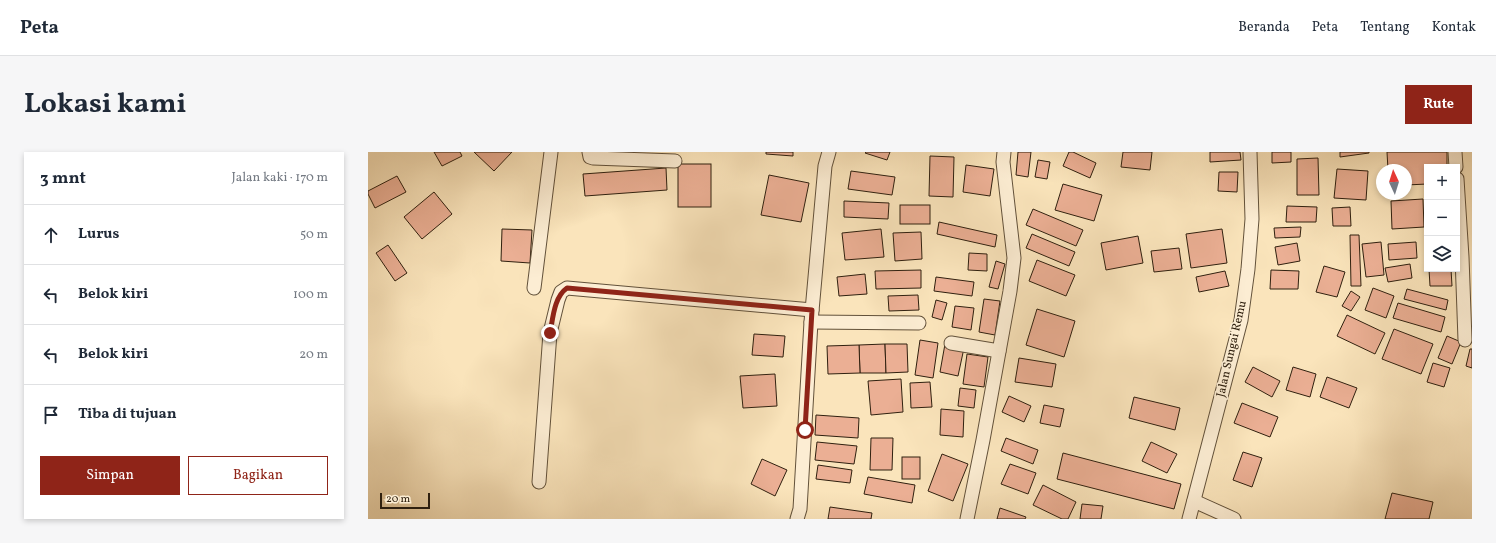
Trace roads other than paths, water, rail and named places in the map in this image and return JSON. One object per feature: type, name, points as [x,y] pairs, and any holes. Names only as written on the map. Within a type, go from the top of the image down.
[{"type":"street","points":[[534,288],[551,152]]},
{"type":"street","points":[[589,152],[590,157],[593,158],[675,161]]},
{"type":"street","points":[[798,519],[800,509],[811,316],[825,166],[829,152]]},
{"type":"street","points":[[967,519],[1010,292],[1014,258],[1003,162],[1004,152]]},
{"type":"street","name":"Jalan Sungai Remu","points":[[1189,519],[1241,320],[1248,269],[1252,219],[1250,152]]},
{"type":"street","points":[[1455,152],[1456,164]]},
{"type":"street","points":[[1460,200],[1467,257],[1466,340]]},
{"type":"street","points":[[540,482],[550,333],[561,292],[567,288],[811,316],[920,323]]},
{"type":"street","points":[[952,343],[999,351]]},
{"type":"street","points":[[1194,501],[1234,519]]}]
